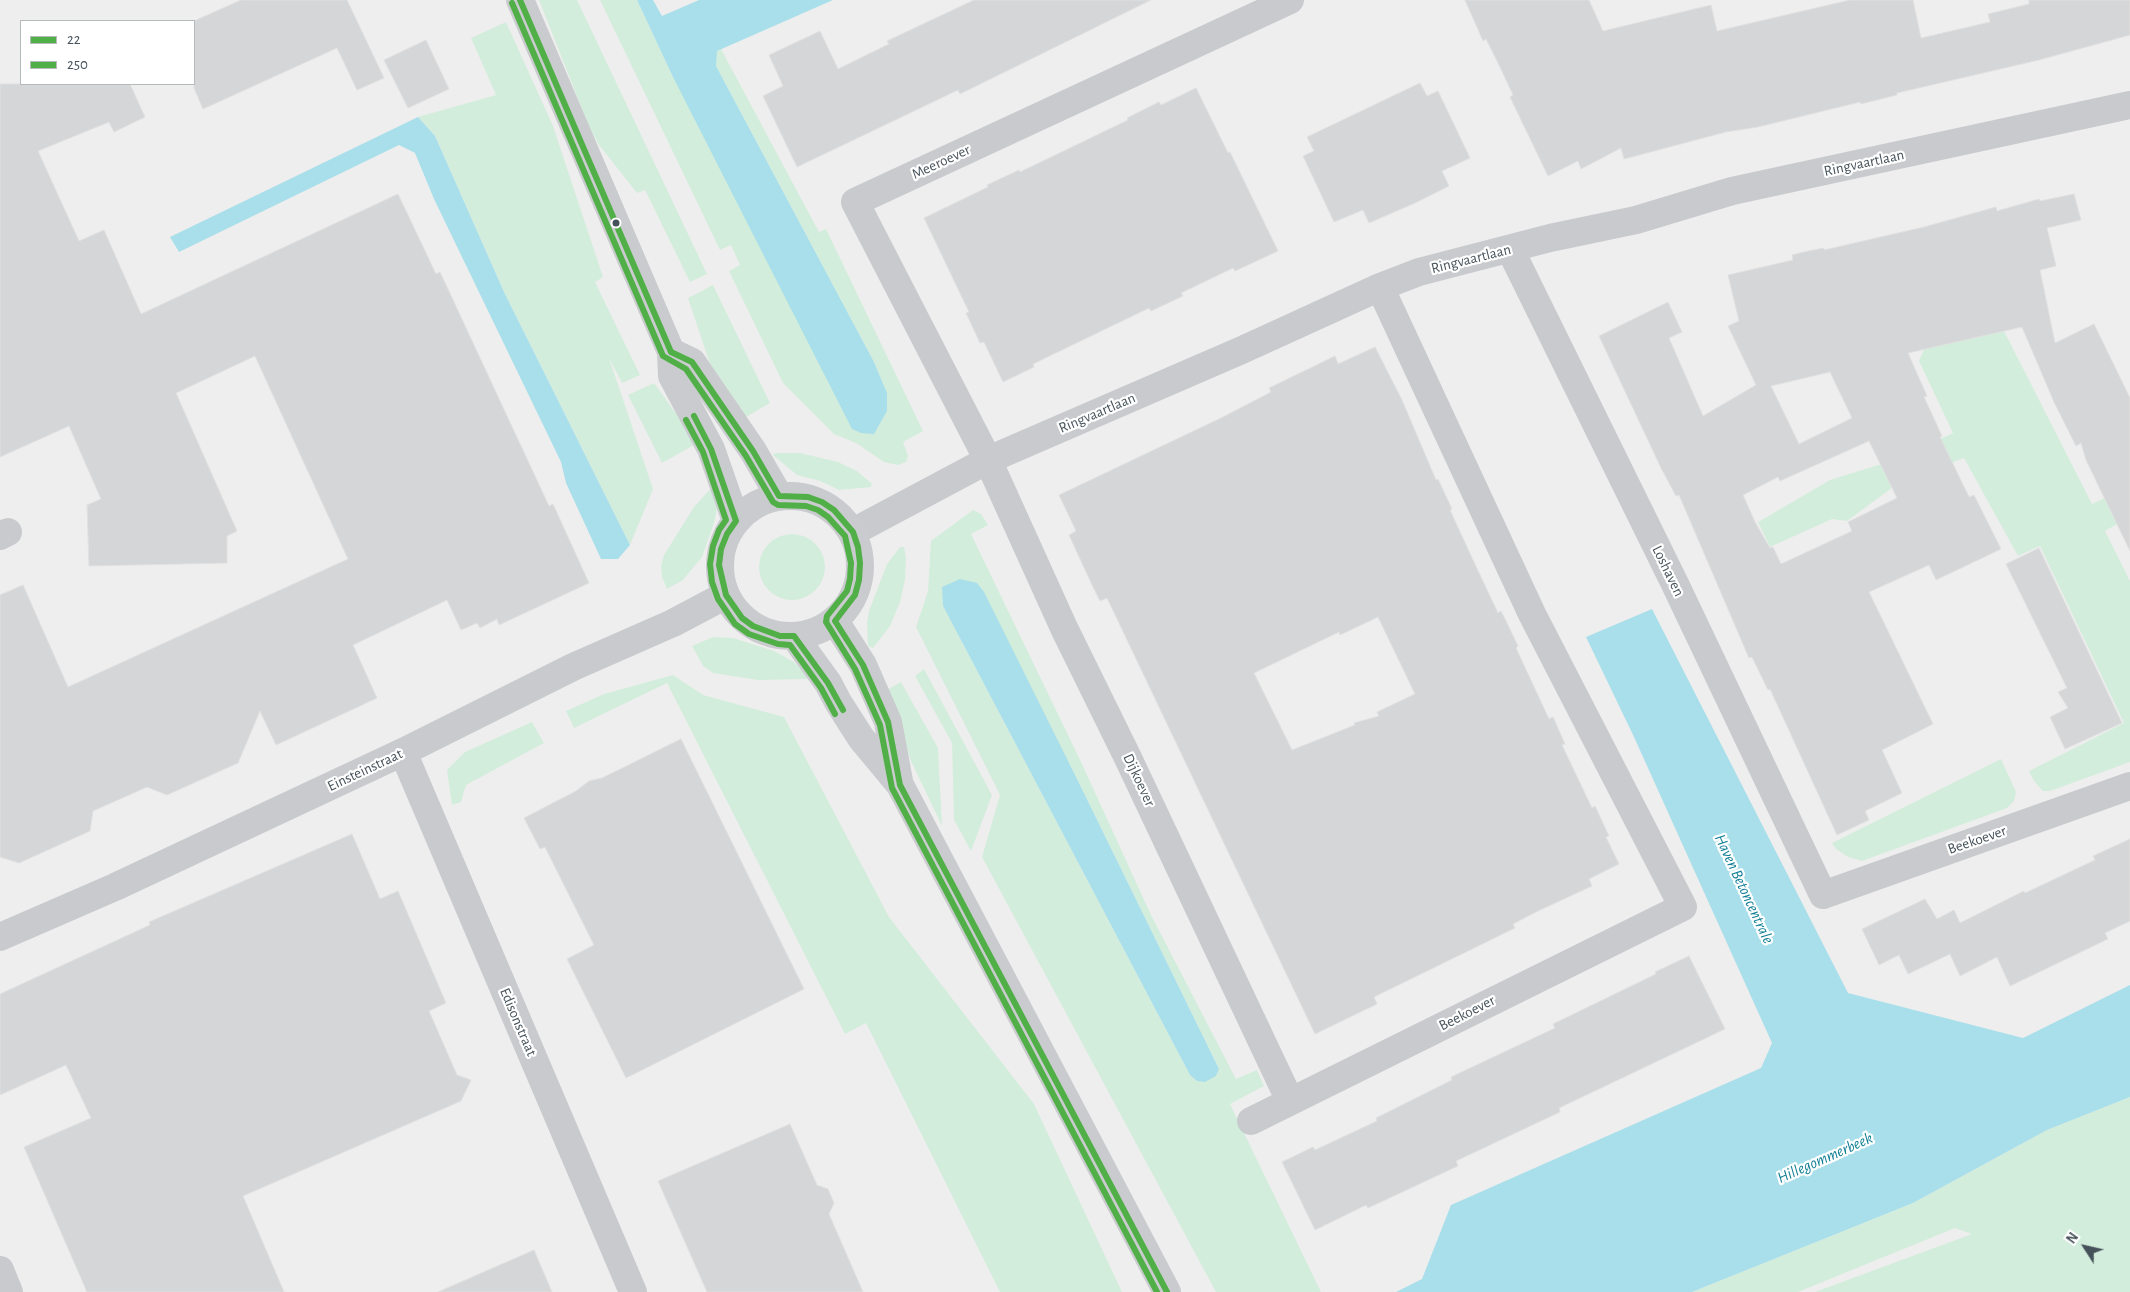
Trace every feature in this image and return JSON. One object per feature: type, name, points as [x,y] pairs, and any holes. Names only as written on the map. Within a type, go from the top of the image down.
[{"type":"main road","points":[[520,0],[671,352],[672,376],[711,449],[736,521]]},
{"type":"main road","points":[[671,352],[692,362],[753,451],[779,496]]},
{"type":"main road","points":[[779,496],[808,497],[822,502],[834,510],[852,532],[858,547],[860,563],[859,580],[854,595],[846,609],[822,629],[794,636],[780,636],[754,626],[742,618],[726,595],[719,565],[721,549],[727,534],[736,521],[755,504],[779,496]]},
{"type":"main road","points":[[834,620],[862,665],[888,722],[900,785]]},
{"type":"main road","points":[[794,636],[828,683],[861,738],[900,785],[1167,1292]]},
{"type":"street","name":"Meeroever","points":[[988,460],[855,202],[1290,0]]},
{"type":"street","name":"Ringvaartlaan","points":[[852,532],[988,460],[1242,350],[1380,286],[1419,272],[1636,220],[1732,192],[2130,105]]},
{"type":"street","name":"Loshaven","points":[[1510,249],[1675,584],[1823,895]]},
{"type":"street","name":"Beekoever","points":[[1251,1121],[1683,907],[1532,614],[1380,286]]},
{"type":"street","name":"Dijkoever","points":[[988,460],[1064,628],[1137,776],[1290,1101]]},
{"type":"street","name":"Einsteinstraat","points":[[0,937],[116,887],[403,752],[573,667],[674,623],[726,595]]},
{"type":"street","name":"Edisonstraat","points":[[403,752],[632,1292]]},
{"type":"street","name":"Beekoever","points":[[1823,895],[2130,786]]},
{"type":"street","points":[[0,1270],[9,1292]]},
{"type":"green space","points":[[539,0],[577,0],[707,274],[690,282],[645,190],[637,193],[599,145],[590,129]]},
{"type":"green space","points":[[600,0],[637,0],[672,75],[887,411],[887,393],[874,362],[716,66],[716,51],[721,49],[819,232],[826,229],[923,431],[903,442],[908,456],[906,462],[898,465],[884,462],[856,443],[834,434],[783,383],[729,271],[740,265],[731,245],[720,250]]},
{"type":"green space","points":[[506,22],[553,126],[603,277],[595,282],[640,375],[622,383],[609,358],[653,489],[630,545],[504,292],[435,136],[418,117],[496,95],[471,38]]},
{"type":"green space","points":[[713,285],[770,403],[746,417],[710,364],[688,298]]},
{"type":"green space","points":[[2004,331],[2092,504],[2130,486],[2130,517],[2105,531],[2130,581],[2130,762],[2050,791],[2043,791],[2034,781],[2029,771],[2124,723],[2040,546],[2018,556],[1964,458],[1900,482],[1847,521],[1832,519],[1770,547],[1758,522],[1830,480],[1901,458],[1953,433],[1919,361],[1924,349]]},
{"type":"green space","points":[[654,383],[693,437],[694,445],[662,463],[628,395]]},
{"type":"green space","points":[[775,453],[800,453],[838,462],[857,471],[872,484],[871,487],[839,490],[820,481],[797,475],[773,455]]},
{"type":"green space","points":[[712,487],[717,508],[714,523],[702,557],[683,580],[667,589],[662,577],[661,566],[664,555],[694,507]]},
{"type":"green space","points":[[973,510],[981,514],[988,525],[971,534],[1082,764],[1151,915],[1236,1079],[1257,1070],[1264,1086],[1230,1104],[1321,1292],[1216,1292],[982,857],[1000,795],[916,627],[928,591],[931,541]],"holes":[[[977,583],[1080,785],[1219,1069],[1216,1076],[1197,1081],[1190,1075],[943,606]]]},
{"type":"green space","points":[[792,534],[805,537],[815,544],[822,554],[825,567],[822,580],[815,590],[805,597],[792,600],[779,597],[769,590],[762,580],[759,567],[762,554],[769,544],[779,537]]},
{"type":"green space","points":[[900,547],[904,547],[906,558],[905,580],[900,602],[890,626],[873,648],[868,646],[867,623],[869,611],[887,564]]},
{"type":"green space","points":[[713,637],[733,638],[774,651],[794,662],[809,677],[807,679],[758,680],[713,673],[703,666],[692,646]]},
{"type":"green space","points":[[924,669],[992,795],[971,851],[954,820],[952,743],[915,676]]},
{"type":"green space","points":[[673,675],[703,695],[784,717],[889,917],[1034,1104],[1122,1292],[1000,1292],[866,1023],[845,1034],[667,683],[574,728],[566,711],[604,694]]},
{"type":"green space","points":[[901,682],[938,748],[942,826],[911,761],[885,691]]},
{"type":"green space","points":[[532,722],[544,743],[466,785],[461,802],[452,805],[447,770],[465,752]]},
{"type":"green space","points":[[2001,759],[2016,792],[2014,801],[2007,808],[1862,861],[1848,857],[1836,849],[1832,843]]},
{"type":"green space","points":[[2130,1097],[2130,1292],[1815,1292],[1972,1234],[1955,1228],[1798,1292],[1692,1292],[1913,1203],[2047,1130]]},
{"type":"water","points":[[637,0],[653,0],[662,16],[699,0],[833,0],[717,51],[716,66],[874,362],[887,393],[887,411],[874,434],[861,433],[852,429],[672,75]]},
{"type":"water","points":[[418,117],[435,136],[504,292],[630,545],[618,559],[601,559],[566,483],[561,462],[434,199],[415,153],[399,145],[179,252],[170,237]]},
{"type":"water","points":[[960,579],[977,583],[984,592],[1219,1069],[1216,1076],[1205,1082],[1197,1081],[1190,1075],[943,606],[942,587]]},
{"type":"water","points":[[1652,609],[1848,993],[2023,1038],[2130,985],[2130,1097],[2047,1130],[1913,1203],[1692,1292],[1396,1292],[1422,1279],[1451,1205],[1761,1068],[1772,1043],[1634,737],[1586,637]]},
{"type":"building","points":[[241,0],[347,0],[384,78],[357,90],[337,48],[203,109],[194,88],[195,21]]},
{"type":"building","points":[[974,0],[1151,0],[960,94],[958,90],[797,167],[763,96],[783,86],[769,55],[820,31],[838,69],[889,44],[887,41]]},
{"type":"building","points":[[1465,0],[1589,0],[1603,31],[1711,5],[1717,31],[1850,0],[1913,0],[1921,38],[1990,22],[1988,14],[2029,4],[2029,0],[2130,0],[2130,35],[2039,60],[1897,93],[1897,95],[1861,104],[1860,102],[1758,127],[1726,132],[1624,159],[1621,148],[1581,169],[1578,161],[1548,176],[1510,97],[1513,95],[1500,67],[1486,39],[1483,41]]},
{"type":"building","points":[[426,40],[449,89],[408,108],[384,60]]},
{"type":"building","points":[[1420,83],[1427,96],[1438,91],[1470,158],[1442,171],[1449,186],[1415,203],[1369,223],[1363,210],[1334,222],[1303,156],[1314,151],[1307,137]]},
{"type":"building","points":[[0,84],[130,85],[145,117],[114,132],[109,122],[38,151],[79,241],[104,230],[141,314],[398,194],[436,274],[440,272],[549,506],[553,504],[589,583],[499,625],[497,619],[480,628],[477,623],[461,630],[447,600],[353,645],[377,698],[276,745],[260,711],[238,763],[167,795],[147,787],[93,811],[90,831],[19,863],[0,857],[0,595],[23,585],[68,687],[348,559],[255,356],[176,393],[237,531],[227,536],[227,563],[89,566],[87,505],[101,499],[69,426],[0,457]]},
{"type":"building","points":[[1196,88],[1228,153],[1230,152],[1278,251],[1235,271],[1233,268],[1181,293],[1183,296],[1151,311],[1149,308],[1033,364],[1034,367],[1003,382],[984,342],[980,343],[966,313],[969,312],[924,218],[988,187],[987,185],[1019,170],[1020,172],[1128,120],[1127,118],[1159,102],[1161,105]]},
{"type":"building","points":[[2074,194],[2081,220],[2047,228],[2056,266],[2040,270],[2055,343],[2094,324],[2130,398],[2130,551],[2086,460],[2081,443],[2076,446],[2054,402],[2022,327],[1908,353],[1927,396],[1924,397],[1942,436],[1940,437],[1969,497],[1974,495],[2001,549],[1936,580],[1929,565],[1869,592],[1933,724],[1882,750],[1902,793],[1865,811],[1869,820],[1837,835],[1770,689],[1768,690],[1752,657],[1749,658],[1679,495],[1676,496],[1661,468],[1599,336],[1668,302],[1682,332],[1669,338],[1703,416],[1756,385],[1728,326],[1739,321],[1728,275],[1793,260],[1792,255],[1808,251],[1824,248],[1824,250],[1924,227],[1996,207],[1997,211],[2039,199],[2040,201]],"holes":[[[1830,372],[1852,418],[1799,444],[1771,386]],[[1869,441],[1897,498],[1848,522],[1852,531],[1781,564],[1773,547],[1770,548],[1755,522],[1743,495],[1778,477],[1780,481]]]},
{"type":"building","points":[[1375,347],[1402,400],[1436,480],[1438,479],[1452,509],[1450,510],[1498,613],[1501,611],[1508,625],[1518,646],[1516,648],[1549,719],[1553,717],[1565,744],[1562,745],[1592,808],[1595,806],[1609,836],[1606,837],[1619,864],[1589,879],[1592,886],[1513,924],[1515,928],[1374,997],[1377,1004],[1315,1034],[1107,598],[1100,601],[1092,585],[1069,535],[1076,531],[1059,495],[1221,418],[1271,392],[1269,388],[1335,356],[1338,364]],"holes":[[[1378,617],[1415,694],[1377,712],[1379,716],[1354,723],[1355,725],[1292,750],[1254,673],[1339,632],[1340,635]]]},
{"type":"building","points":[[2039,548],[2122,723],[2065,749],[2050,717],[2068,708],[2058,692],[2067,688],[2006,564]]},
{"type":"building","points":[[681,739],[804,989],[626,1078],[567,959],[594,945],[545,847],[540,849],[524,818],[576,791],[589,781],[602,778]]},
{"type":"building","points":[[352,834],[380,899],[398,891],[446,1003],[429,1011],[457,1075],[471,1080],[461,1101],[243,1196],[284,1292],[87,1292],[24,1147],[91,1118],[66,1065],[0,1095],[0,994],[150,925],[149,922]]},
{"type":"building","points":[[2130,839],[2130,921],[2105,933],[2108,939],[2010,986],[1997,957],[1960,976],[1950,954],[1908,974],[1899,955],[1879,965],[1862,929],[1925,899],[1937,919],[1954,910],[1960,923],[2024,891],[2025,893],[2095,860],[2093,856]]},
{"type":"building","points":[[1689,956],[1725,1029],[1559,1108],[1560,1112],[1456,1161],[1458,1166],[1368,1208],[1366,1205],[1315,1230],[1282,1162],[1313,1147],[1315,1150],[1377,1121],[1376,1118],[1452,1080],[1451,1077],[1555,1028],[1553,1024]]},
{"type":"building","points":[[790,1124],[817,1185],[828,1189],[834,1203],[829,1214],[863,1292],[707,1292],[658,1181]]},
{"type":"building","points":[[534,1250],[552,1292],[438,1292]]},
{"type":"transit line","name":"22","points":[[520,0],[671,352],[692,362],[753,451],[779,496],[808,497],[822,502],[834,510],[853,532],[858,547],[860,563],[859,580],[855,595],[835,621],[863,665],[888,722],[900,785],[1167,1292]]},
{"type":"transit line","name":"250","points":[[512,3],[663,356],[686,369],[746,456],[773,502],[778,505],[806,506],[818,510],[828,517],[845,536],[851,563],[850,579],[847,591],[827,616],[826,622],[855,669],[880,725],[892,788],[1157,1292]]},
{"type":"transit line","name":"22","points":[[694,416],[711,449],[736,521],[727,534],[721,549],[719,565],[726,595],[742,618],[753,626],[780,636],[794,636],[828,683],[843,710]]},
{"type":"transit line","name":"250","points":[[686,420],[703,452],[726,520],[719,530],[713,546],[710,564],[712,582],[718,599],[735,624],[749,634],[778,644],[790,645],[821,688],[835,714]]},
{"type":"water label","name":"Haven Betoncentrale","points":[[1744,889]]},
{"type":"water label","name":"Hillegommerbeek","points":[[1825,1158]]}]
